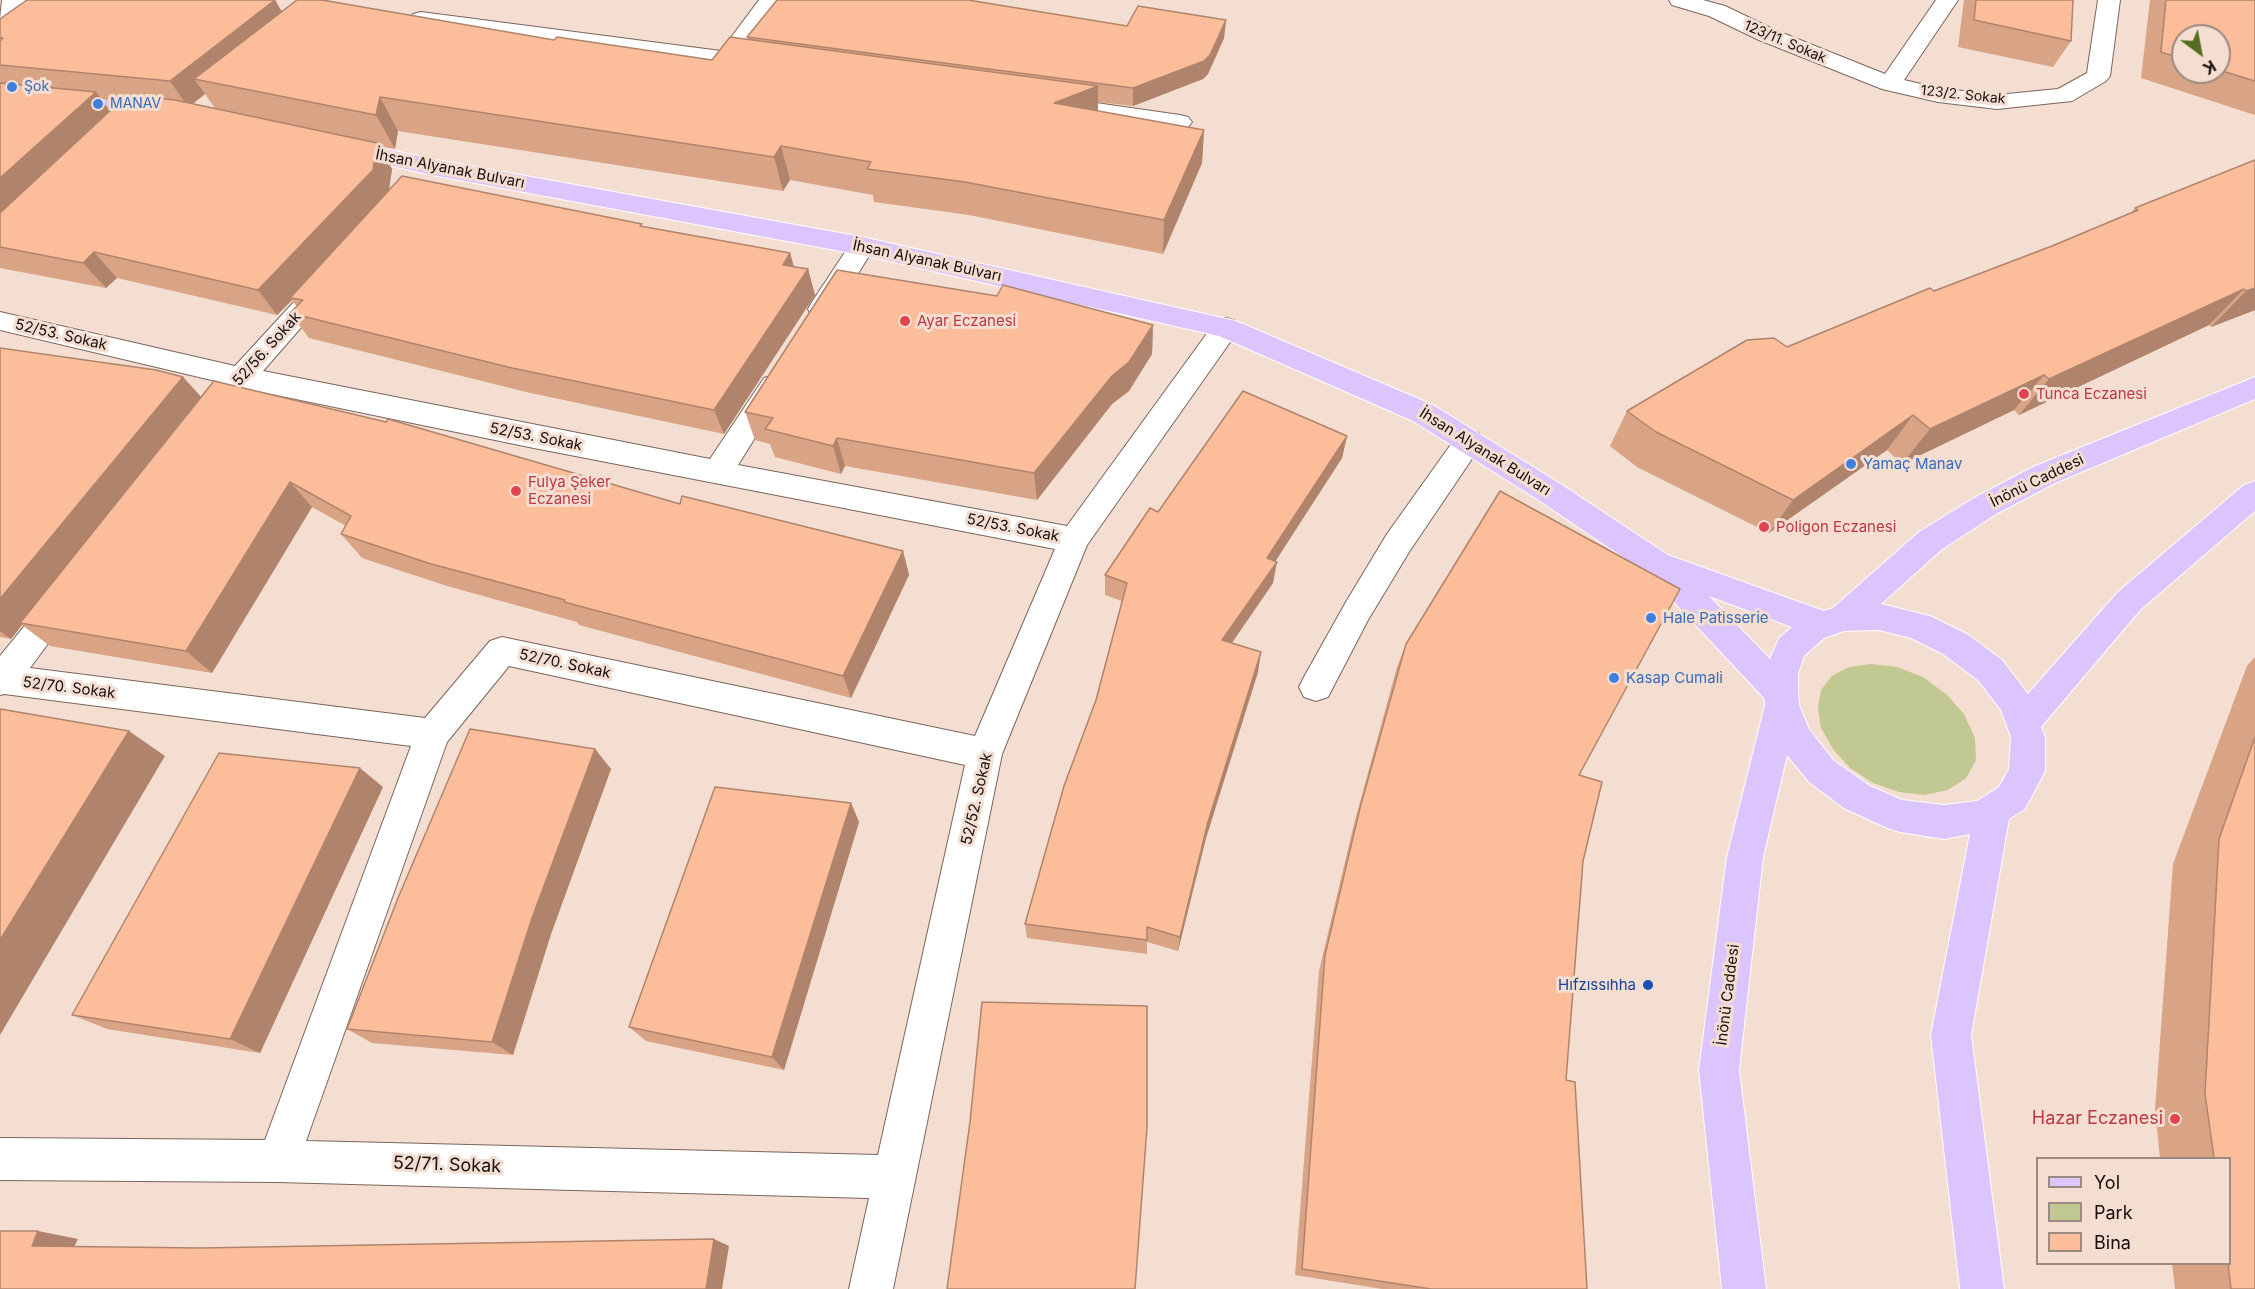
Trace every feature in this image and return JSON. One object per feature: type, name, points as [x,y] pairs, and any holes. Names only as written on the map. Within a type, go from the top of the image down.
[{"type":"main road","points":[[0,84],[142,118],[0,98]]},
{"type":"main road","name":"İhsan Alyanak Bulvarı","points":[[318,143],[432,167],[862,246],[1226,328],[1423,413],[1659,565]]},
{"type":"main road","name":"İnönü Caddesi","points":[[1744,1289],[1719,1070],[1745,857],[1781,699],[1780,674],[1791,648],[1813,628],[1834,621],[1930,541],[1985,506],[2043,475],[2255,387]]},
{"type":"main road","points":[[2023,724],[2129,601],[2255,494]]},
{"type":"main road","points":[[1659,565],[1834,621],[1879,617],[1918,626],[1955,644],[1990,670],[2015,703],[2028,737],[2027,771],[2012,798],[1983,816],[1944,822],[1900,816],[1857,797],[1821,771],[1795,738],[1781,699],[1659,565]]},
{"type":"main road","points":[[1982,1289],[1951,1035],[1993,810]]},
{"type":"street","points":[[0,12],[15,0]]},
{"type":"street","points":[[727,59],[770,0]]},
{"type":"street","name":"123/11. Sokak","points":[[1680,0],[1717,6],[1795,47],[1890,84]]},
{"type":"street","points":[[1890,84],[1947,0]]},
{"type":"street","name":"123/2. Sokak","points":[[1890,84],[1938,95],[1997,102],[2064,96],[2098,76],[2109,0]]},
{"type":"street","points":[[403,16],[774,66]]},
{"type":"street","points":[[1029,101],[1180,122]]},
{"type":"street","points":[[408,193],[432,167]]},
{"type":"street","points":[[806,335],[862,246]]},
{"type":"street","name":"52/56. Sokak","points":[[211,414],[240,377],[344,263]]},
{"type":"street","name":"52/53. Sokak","points":[[0,321],[240,377],[1074,540]]},
{"type":"street","name":"52/52. Sokak","points":[[871,1289],[985,754],[1074,540],[1226,328]]},
{"type":"street","points":[[718,472],[787,364]]},
{"type":"street","points":[[1316,687],[1357,610],[1398,543],[1469,441]]},
{"type":"street","points":[[0,680],[81,579]]},
{"type":"street","name":"52/70. Sokak","points":[[0,680],[433,734],[502,651],[985,754]]},
{"type":"street","points":[[278,1161],[433,734]]},
{"type":"street","name":"52/71. Sokak","points":[[0,1159],[278,1161],[894,1177]]},
{"type":"green space","points":[[1871,664],[1897,667],[1923,677],[1947,695],[1964,714],[1975,738],[1976,760],[1966,778],[1948,790],[1924,795],[1899,792],[1873,783],[1850,768],[1833,749],[1821,728],[1818,708],[1821,690],[1832,676],[1849,667]]},
{"type":"building","points":[[27,0],[275,0],[170,81],[0,65],[0,41],[3,38],[0,38],[0,19]]},
{"type":"building","points":[[297,0],[322,0],[554,40],[557,37],[712,60],[730,37],[1098,86],[1054,103],[1204,130],[1164,220],[965,182],[867,169],[871,162],[781,146],[774,157],[380,97],[376,115],[194,79]]},
{"type":"building","points":[[777,0],[968,0],[1127,26],[1138,6],[1226,20],[1210,55],[1204,61],[1133,88],[747,37]]},
{"type":"building","points":[[1976,0],[2073,0],[2071,41],[1974,20]]},
{"type":"building","points":[[2166,0],[2255,0],[2255,81],[2231,74],[2231,24],[2171,24],[2171,55],[2161,52]]},
{"type":"building","points":[[0,83],[96,92],[0,178]]},
{"type":"building","points":[[127,95],[175,100],[377,143],[373,170],[258,290],[94,252],[83,263],[0,247],[0,213]]},
{"type":"building","points":[[2255,160],[2255,288],[2246,291],[2244,289],[2049,379],[2044,375],[1930,429],[1913,415],[1793,500],[1656,432],[1627,411],[1747,340],[1774,338],[1787,347],[1930,288],[1934,291],[2052,246],[2138,210],[2135,208]]},
{"type":"building","points":[[402,176],[642,224],[640,226],[790,253],[783,265],[808,269],[714,410],[512,368],[290,313],[303,300],[290,298]]},
{"type":"building","points":[[837,270],[997,296],[1003,285],[1153,325],[1129,362],[1112,376],[1034,473],[837,438],[833,446],[765,429],[773,418],[745,412]]},
{"type":"building","points":[[0,348],[156,370],[183,377],[0,599]]},
{"type":"building","points":[[214,381],[386,422],[388,419],[680,504],[682,496],[903,551],[843,676],[564,602],[565,600],[428,563],[341,534],[351,516],[290,482],[186,651],[20,623]]},
{"type":"building","points":[[1243,391],[1347,436],[1267,558],[1277,562],[1222,640],[1261,652],[1208,822],[1180,937],[1147,927],[1147,940],[1025,924],[1064,786],[1096,700],[1127,583],[1105,575],[1150,508],[1158,512]]},
{"type":"building","points":[[1500,491],[1680,589],[1579,775],[1602,782],[1583,861],[1566,1080],[1575,1082],[1587,1289],[1431,1289],[1302,1269],[1325,955],[1361,804],[1406,644]]},
{"type":"building","points":[[0,709],[129,731],[0,940]]},
{"type":"building","points":[[470,729],[595,749],[532,918],[492,1042],[347,1029],[398,898]]},
{"type":"building","points":[[2255,737],[2255,1289],[2231,1289],[2228,1265],[2231,1265],[2231,1157],[2214,1157],[2205,1094],[2219,839]]},
{"type":"building","points":[[219,753],[360,768],[230,1039],[72,1015]]},
{"type":"building","points":[[715,787],[851,803],[772,1057],[629,1027]]},
{"type":"building","points":[[982,1002],[1147,1006],[1147,1127],[1135,1289],[947,1289],[970,1122]]},
{"type":"building","points":[[0,1231],[38,1231],[32,1246],[201,1248],[714,1239],[706,1289],[0,1289]]},
{"type":"place","name":"Şok","points":[[12,87]]},
{"type":"place","name":"MANAV","points":[[98,104]]},
{"type":"place","name":"Ayar Eczanesi","points":[[905,321]]},
{"type":"place","name":"Tunca Eczanesi","points":[[2024,394]]},
{"type":"place","name":"Yamaç Manav","points":[[1851,464]]},
{"type":"place","name":"Fulya Şeker Eczanesi","points":[[516,491]]},
{"type":"place","name":"Poligon Eczanesi","points":[[1764,527]]},
{"type":"place","name":"Hale Patisserie","points":[[1651,618]]},
{"type":"place","name":"Kasap Cumali","points":[[1614,678]]},
{"type":"place","name":"Hıfzıssıhha","points":[[1648,985]]},
{"type":"place","name":"Hazar Eczanesi","points":[[2175,1119]]}]
